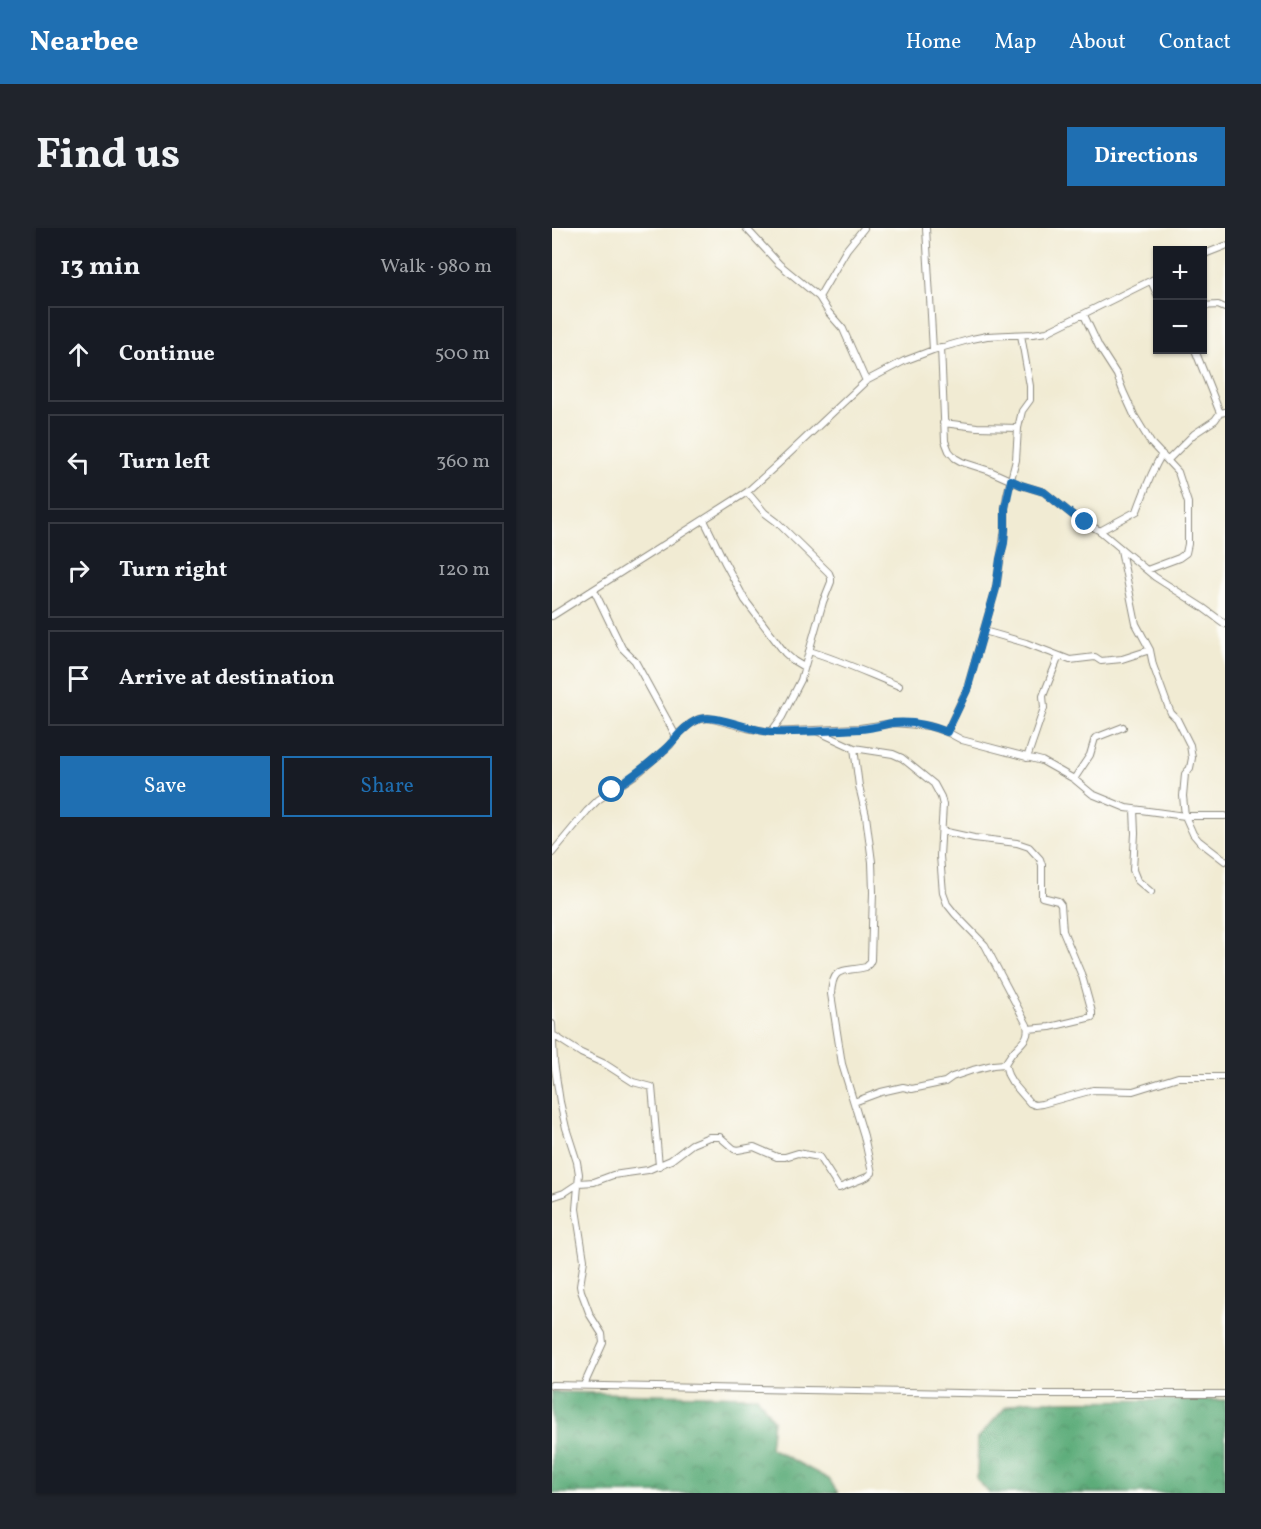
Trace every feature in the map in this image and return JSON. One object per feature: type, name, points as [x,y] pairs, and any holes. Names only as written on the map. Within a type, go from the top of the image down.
[{"type":"street","points":[[746,228],[779,264],[819,297],[829,314],[843,329],[866,381]]},
{"type":"street","points":[[819,297],[848,249],[864,228]]},
{"type":"street","points":[[926,228],[933,350]]},
{"type":"street","points":[[1207,253],[1225,246]]},
{"type":"street","points":[[552,616],[747,492],[866,381],[904,361],[941,347],[987,336],[1047,332],[1153,281]]},
{"type":"street","points":[[1207,306],[1218,305],[1225,308]]},
{"type":"street","points":[[1084,315],[1150,442],[1178,472],[1188,503],[1187,550],[1183,556],[1147,570]]},
{"type":"street","points":[[947,732],[967,690],[996,588],[1004,543],[1005,508],[1016,460],[1018,428],[1022,411],[1031,395],[1021,335]]},
{"type":"street","points":[[941,347],[945,441],[955,458],[1044,492],[1074,516],[1100,531],[1174,590],[1225,624]]},
{"type":"street","points":[[1168,460],[1194,434],[1215,420],[1222,412],[1197,354]]},
{"type":"street","points":[[943,423],[1018,428]]},
{"type":"street","points":[[1100,531],[1137,511],[1152,470],[1162,454]]},
{"type":"street","points":[[747,492],[760,508],[829,573],[831,578],[799,685],[771,732]]},
{"type":"street","points":[[704,520],[745,600],[785,653],[804,667]]},
{"type":"street","points":[[1120,549],[1136,624],[1150,650],[1171,713],[1177,719],[1190,746],[1192,758],[1190,768],[1185,774],[1183,796],[1185,816],[1192,834],[1199,842],[1225,861]]},
{"type":"street","points":[[594,590],[622,648],[640,668],[676,736]]},
{"type":"street","points":[[984,631],[1018,640],[1073,661],[1095,657],[1101,661],[1116,660],[1150,650]]},
{"type":"street","points":[[809,651],[835,658],[899,686]]},
{"type":"street","points":[[1027,758],[1044,708],[1043,696],[1059,656]]},
{"type":"street","points":[[552,853],[598,800],[638,773],[690,724],[699,719],[709,718],[771,732],[871,728],[894,723],[929,726],[962,740],[1042,761],[1074,779],[1092,794],[1126,808],[1185,816],[1225,816]]},
{"type":"street","points":[[1074,779],[1090,755],[1095,738],[1123,727]]},
{"type":"street","points":[[816,730],[854,748],[893,753],[934,784],[943,805],[940,856],[943,894],[947,904],[985,945],[1028,1029],[1026,1039],[1014,1050],[1005,1064],[1008,1076],[1030,1103],[1035,1105],[1093,1090],[1133,1091],[1178,1077],[1225,1077]]},
{"type":"street","points":[[552,1197],[564,1193],[579,1183],[594,1182],[613,1175],[641,1172],[659,1166],[696,1141],[716,1136],[738,1150],[754,1147],[777,1157],[798,1154],[819,1157],[837,1187],[867,1177],[872,1173],[842,1064],[831,994],[834,976],[839,972],[866,967],[871,960],[872,862],[854,748]]},
{"type":"street","points":[[1134,809],[1133,870],[1137,880],[1151,892]]},
{"type":"street","points":[[942,831],[1029,847],[1040,859],[1042,865],[1042,897],[1060,902],[1063,931],[1082,976],[1092,1017],[1050,1027],[1028,1029]]},
{"type":"street","points":[[552,1024],[554,1062],[560,1102],[577,1162],[579,1183],[576,1209],[584,1260],[580,1286],[590,1315],[603,1338],[603,1343],[584,1385]]},
{"type":"street","points":[[553,1035],[581,1053],[605,1064],[633,1083],[651,1087],[659,1166]]},
{"type":"street","points":[[854,1102],[881,1092],[903,1087],[912,1089],[945,1082],[952,1077],[973,1070],[1005,1064]]},
{"type":"street","points":[[552,1384],[1010,1394],[1225,1394]]},
{"type":"green space","points":[[552,1392],[757,1396],[773,1420],[770,1448],[829,1479],[838,1493],[552,1493]]},
{"type":"green space","points":[[1225,1400],[1225,1493],[989,1493],[977,1480],[978,1438],[1005,1408],[1023,1401]]},
{"type":"route","points":[[612,790],[638,773],[663,752],[676,736],[699,719],[718,719],[747,728],[771,732],[860,729],[894,723],[929,726],[947,732],[967,690],[996,588],[1004,543],[1005,508],[1011,480],[1044,492],[1085,522]]}]
